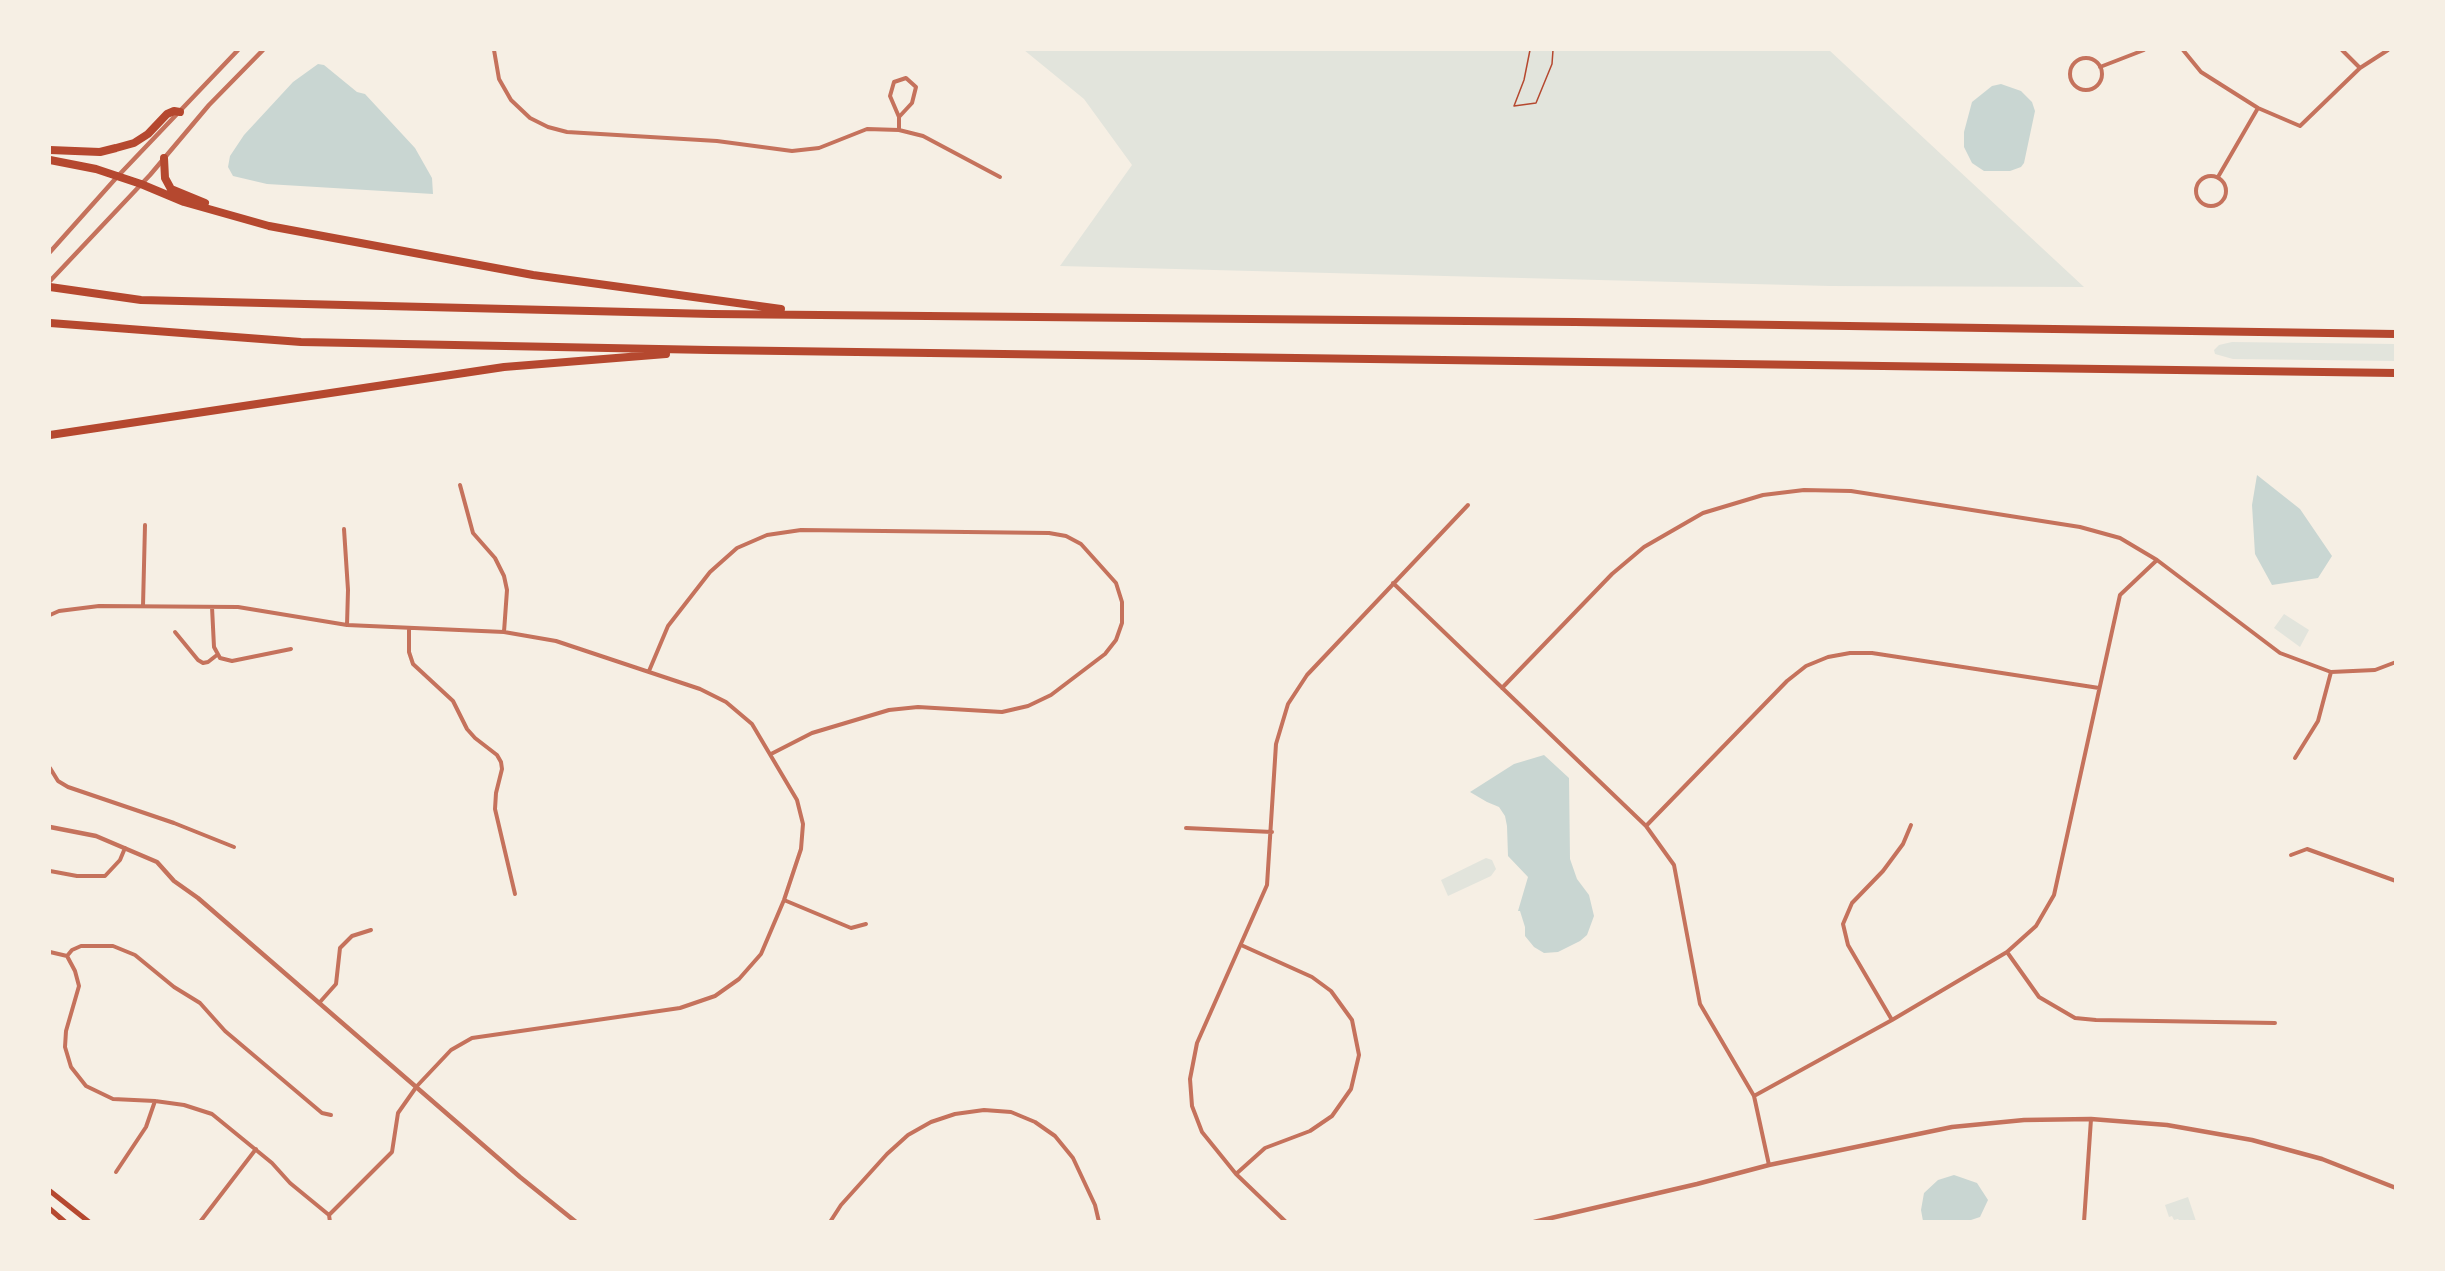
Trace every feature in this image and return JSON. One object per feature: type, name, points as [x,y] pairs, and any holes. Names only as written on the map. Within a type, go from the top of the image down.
[{"type":"highway","points":[[50,150],[100,152],[134,143],[148,134],[167,114],[180,112]]},
{"type":"highway","points":[[164,158],[165,178],[171,189],[181,195],[237,214],[242,218]]},
{"type":"highway","points":[[50,160],[96,169],[184,202],[269,226],[533,275],[811,314]]},
{"type":"highway","points":[[50,287],[141,300],[712,314],[2396,334]]},
{"type":"highway","points":[[50,322],[301,342],[710,350],[2396,373]]},
{"type":"highway","points":[[50,435],[504,367],[710,350]]},
{"type":"main road","points":[[50,1191],[89,1221]]},
{"type":"main road","points":[[50,1209],[65,1221]]},
{"type":"street","points":[[50,252],[117,177],[238,50]]},
{"type":"street","points":[[50,281],[141,184],[209,105],[263,50]]},
{"type":"street","points":[[494,50],[499,79],[511,100],[530,118],[548,127],[567,132],[717,141],[792,151],[819,148],[867,129],[899,130],[923,136],[1000,177]]},
{"type":"street","points":[[2100,67],[2144,50]]},
{"type":"street","points":[[2183,50],[2201,72],[2258,108],[2300,126],[2360,68],[2388,50]]},
{"type":"street","points":[[2342,50],[2360,68]]},
{"type":"street","points":[[2091,59],[2100,67],[2101,80],[2092,88],[2080,89],[2071,81],[2071,69],[2079,60],[2091,59]]},
{"type":"street","points":[[899,117],[912,103],[916,87],[906,78],[894,82],[890,96],[899,117],[899,130]]},
{"type":"street","points":[[2218,177],[2258,108]]},
{"type":"street","points":[[2206,177],[2218,177],[2226,186],[2225,198],[2216,206],[2204,205],[2197,196],[2198,184],[2206,177]]},
{"type":"street","points":[[460,485],[472,533],[495,558],[504,576],[507,590],[504,632]]},
{"type":"street","points":[[1502,688],[1612,574],[1644,547],[1703,513],[1763,495],[1804,490],[1851,491],[2080,527],[2120,538],[2157,560],[2280,653],[2331,672],[2375,670],[2396,662]]},
{"type":"street","points":[[1286,1221],[1236,1174],[1202,1132],[1192,1106],[1190,1079],[1197,1043],[1267,885],[1276,744],[1287,704],[1307,675],[1468,505]]},
{"type":"street","points":[[143,606],[145,525]]},
{"type":"street","points":[[344,529],[348,590],[346,625]]},
{"type":"street","points":[[649,671],[668,626],[710,572],[737,548],[767,535],[801,530],[1066,536],[1081,544],[1116,583],[1122,602],[1122,623],[1116,640],[1105,654],[1051,695],[1028,706],[1002,712],[918,707],[889,710],[812,733],[771,754]]},
{"type":"street","points":[[1754,1096],[1892,1020],[2007,951],[2036,926],[2054,895],[2120,595],[2157,560]]},
{"type":"street","points":[[1393,583],[1646,826],[1674,865],[1700,1004],[1754,1096],[1769,1165]]},
{"type":"street","points":[[50,615],[59,611],[99,606],[238,608],[346,625],[504,632],[556,641],[700,689],[726,702],[752,724],[797,800],[803,824],[801,849],[784,900],[761,954],[739,979],[715,996],[680,1008],[472,1038],[452,1050],[417,1086],[398,1113],[392,1152],[329,1215]]},
{"type":"street","points":[[212,607],[214,647],[217,655],[225,661],[291,649]]},
{"type":"street","points":[[409,628],[409,652],[413,664],[453,701],[467,729],[497,755],[501,762],[502,769],[495,809],[515,894]]},
{"type":"street","points":[[175,632],[203,663],[217,655]]},
{"type":"street","points":[[1646,826],[1787,681],[1806,666],[1828,657],[1850,653],[1872,653],[2099,688]]},
{"type":"street","points":[[2295,759],[2318,721],[2331,672]]},
{"type":"street","points":[[50,768],[58,781],[68,787],[174,823],[234,847]]},
{"type":"street","points":[[1892,1020],[1848,945],[1843,924],[1852,903],[1884,871],[1903,844],[1911,825]]},
{"type":"street","points":[[50,827],[96,836],[157,862],[174,881],[198,898],[320,1002],[520,1177],[576,1221]]},
{"type":"street","points":[[1186,828],[1272,832]]},
{"type":"street","points":[[50,871],[77,876],[105,876],[120,860],[125,848]]},
{"type":"street","points":[[2291,855],[2307,849],[2396,881]]},
{"type":"street","points":[[784,900],[851,928],[866,924]]},
{"type":"street","points":[[320,1002],[336,984],[340,948],[352,936],[371,930]]},
{"type":"street","points":[[1236,1174],[1264,1148],[1310,1131],[1332,1116],[1351,1089],[1359,1056],[1352,1020],[1331,991],[1312,976],[1241,945]]},
{"type":"street","points":[[67,956],[72,950],[81,946],[113,946],[135,955],[174,987],[200,1003],[225,1031],[322,1113],[331,1115]]},
{"type":"street","points":[[2007,951],[2039,998],[2074,1018],[2275,1023]]},
{"type":"street","points":[[50,952],[67,956]]},
{"type":"street","points":[[67,956],[79,986],[66,1031],[65,1047],[71,1067],[86,1086],[114,1099],[184,1105],[212,1114],[256,1149],[290,1183],[329,1215],[330,1221]]},
{"type":"street","points":[[116,1172],[146,1127],[155,1101]]},
{"type":"street","points":[[830,1221],[887,1154],[908,1135],[931,1122],[955,1114],[984,1110],[1011,1112],[1035,1122],[1055,1136],[1073,1158],[1095,1205],[1099,1221]]},
{"type":"street","points":[[2084,1221],[2091,1119]]},
{"type":"street","points":[[1534,1221],[1769,1165],[1952,1127],[2024,1120],[2091,1119],[2167,1125],[2252,1140],[2322,1159],[2396,1188]]},
{"type":"street","points":[[200,1221],[256,1149]]},
{"type":"path","points":[[1530,50],[1524,80],[1514,106],[1536,103],[1552,64],[1552,50]]},
{"type":"shaded area","points":[[1024,50],[1829,50],[2084,287],[1830,286],[1060,266],[1132,165],[1084,99]]},
{"type":"shaded area","points":[[318,64],[324,65],[357,92],[365,94],[415,148],[432,178],[433,194],[267,184],[233,176],[228,167],[230,156],[244,135],[293,82]]},
{"type":"shaded area","points":[[2001,84],[2021,91],[2032,102],[2035,111],[2024,163],[2021,167],[2010,171],[1984,171],[1972,163],[1964,147],[1964,132],[1972,102],[1992,86]]},
{"type":"shaded area","points":[[2232,342],[2395,344],[2395,361],[2233,359],[2215,354],[2214,350],[2219,345]]},
{"type":"shaded area","points":[[2257,475],[2300,509],[2332,556],[2318,578],[2272,585],[2255,554],[2252,505]]},
{"type":"shaded area","points":[[2284,614],[2309,630],[2300,647],[2274,628]]},
{"type":"shaded area","points":[[1544,755],[1569,778],[1570,859],[1577,879],[1589,895],[1594,916],[1587,935],[1580,941],[1558,952],[1544,953],[1534,947],[1525,936],[1525,927],[1520,911],[1518,911],[1528,877],[1508,856],[1505,816],[1499,807],[1470,792],[1514,764]]},
{"type":"shaded area","points":[[1486,858],[1492,860],[1496,869],[1491,876],[1448,896],[1441,880]]},
{"type":"shaded area","points":[[1954,1175],[1977,1183],[1988,1200],[1980,1217],[1968,1221],[1923,1221],[1921,1210],[1924,1193],[1938,1180]]},
{"type":"shaded area","points":[[2188,1197],[2196,1221],[2180,1221],[2174,1220],[2172,1216],[2169,1217],[2165,1205]]}]
